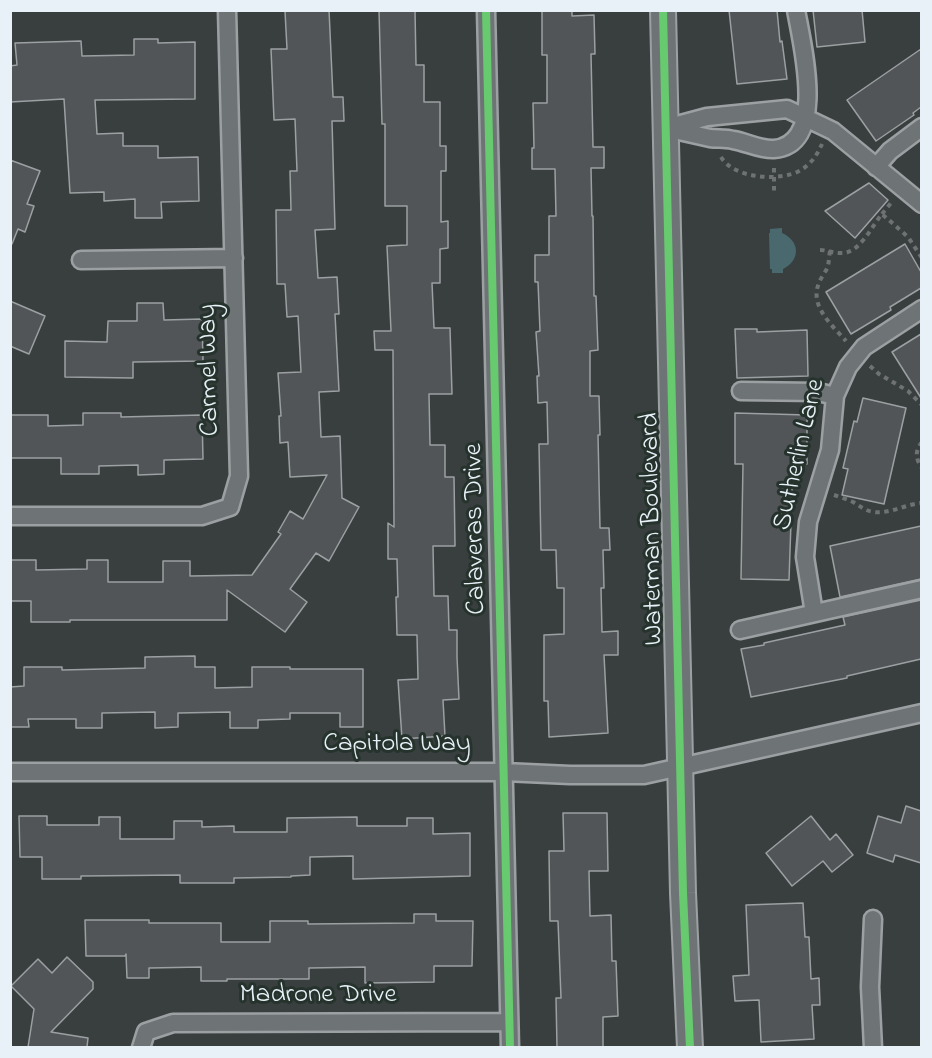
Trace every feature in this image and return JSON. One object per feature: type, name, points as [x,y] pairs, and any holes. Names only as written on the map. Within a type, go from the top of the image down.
[{"type":"main road","name":"Waterman Boulevard","points":[[663,10],[683,893],[690,1047]]},
{"type":"street","name":"Carmel Way","points":[[10,516],[202,516],[230,507],[239,476],[227,10]]},
{"type":"street","name":"Calaveras Drive","points":[[486,10],[510,1047]]},
{"type":"street","points":[[666,128],[712,138],[732,139],[773,149],[797,140],[806,118],[808,91],[796,10]]},
{"type":"street","points":[[666,128],[707,117],[787,109],[832,131],[921,204]]},
{"type":"street","points":[[876,167],[890,151],[921,127]]},
{"type":"street","points":[[81,260],[234,258]]},
{"type":"street","name":"Sutherlin Lane","points":[[814,613],[806,557],[808,522],[830,450],[835,396],[848,367],[864,347],[921,309]]},
{"type":"street","points":[[741,391],[818,392],[835,396]]},
{"type":"street","points":[[740,630],[921,589]]},
{"type":"street","name":"Capitola Way","points":[[10,772],[504,772],[645,775],[921,713]]},
{"type":"street","points":[[873,919],[870,987],[873,1047]]},
{"type":"street","name":"Madrone Drive","points":[[141,1047],[146,1032],[173,1023],[509,1022]]},
{"type":"path","points":[[773,149],[774,195]]},
{"type":"path","points":[[820,250],[847,253],[854,250],[863,242],[882,214],[909,237],[921,258]]},
{"type":"path","points":[[921,442],[917,448],[917,462],[921,468]]},
{"type":"path","points":[[818,490],[875,512],[921,503]]},
{"type":"water","points":[[782,228],[782,233],[788,236],[795,246],[795,256],[793,261],[783,269],[783,273],[772,273],[769,233],[770,229]]},
{"type":"building","points":[[329,10],[333,97],[343,97],[344,121],[332,121],[335,229],[315,230],[318,278],[337,277],[339,314],[335,314],[339,391],[319,392],[321,437],[340,436],[342,498],[359,507],[329,561],[316,553],[290,589],[307,602],[285,632],[227,590],[227,620],[31,622],[31,601],[10,601],[10,560],[36,560],[36,570],[87,569],[87,560],[108,560],[108,582],[163,582],[163,561],[190,561],[190,576],[252,575],[281,534],[278,532],[290,511],[303,519],[327,475],[290,477],[288,442],[280,443],[278,373],[301,372],[298,316],[287,317],[285,284],[277,284],[276,210],[291,210],[290,171],[297,171],[295,119],[274,120],[271,49],[287,49],[285,11]]},
{"type":"building","points":[[379,10],[415,10],[416,65],[424,65],[424,102],[440,102],[440,146],[446,146],[446,171],[441,171],[441,222],[448,221],[448,248],[440,249],[440,283],[432,283],[434,328],[450,328],[452,394],[429,394],[430,445],[445,445],[445,477],[454,477],[455,546],[433,546],[434,596],[448,596],[449,630],[457,630],[459,699],[443,700],[445,736],[402,739],[398,680],[418,679],[417,635],[397,635],[397,559],[388,559],[388,523],[394,527],[393,350],[375,350],[374,331],[391,331],[387,246],[407,245],[407,206],[385,206],[385,124],[382,124]]},
{"type":"building","points":[[542,10],[572,10],[572,16],[594,15],[595,54],[591,54],[593,147],[604,147],[604,168],[591,168],[594,296],[596,296],[598,350],[590,351],[590,396],[599,396],[600,528],[609,528],[610,550],[603,550],[602,632],[618,631],[618,655],[604,655],[608,733],[549,737],[548,701],[544,701],[544,635],[564,634],[564,588],[557,588],[556,550],[541,550],[539,444],[548,444],[547,402],[538,403],[536,332],[540,331],[535,255],[549,255],[549,216],[556,216],[555,169],[532,169],[533,103],[547,103],[547,55],[542,55]]},
{"type":"building","points":[[729,10],[777,10],[787,79],[737,84]]},
{"type":"building","points":[[813,10],[862,10],[865,42],[817,47]]},
{"type":"building","points":[[134,39],[158,39],[158,43],[195,42],[195,99],[95,100],[97,134],[123,133],[123,146],[158,146],[158,158],[198,157],[199,201],[161,202],[162,218],[135,218],[135,199],[104,201],[104,192],[70,193],[64,99],[10,102],[10,66],[17,65],[15,43],[81,41],[82,56],[134,55]]},
{"type":"building","points":[[921,49],[921,107],[913,113],[914,115],[876,141],[847,100]]},
{"type":"building","points":[[10,160],[40,171],[27,204],[34,206],[25,232],[18,229],[12,244],[10,243]]},
{"type":"building","points":[[869,183],[888,200],[855,238],[825,211]]},
{"type":"building","points":[[905,244],[921,272],[921,288],[890,307],[891,310],[851,334],[826,292]]},
{"type":"building","points":[[10,301],[45,316],[29,354],[10,346]]},
{"type":"building","points":[[137,303],[163,303],[164,320],[202,319],[203,361],[133,362],[133,378],[65,377],[65,341],[107,342],[108,321],[137,321]]},
{"type":"building","points":[[735,329],[757,329],[757,332],[807,330],[808,376],[737,378]]},
{"type":"building","points":[[921,334],[921,398],[892,352]]},
{"type":"building","points":[[863,398],[906,408],[884,504],[842,495],[848,469],[843,468],[854,421],[857,422]]},
{"type":"building","points":[[83,413],[121,413],[121,417],[202,415],[203,459],[164,460],[164,474],[138,475],[138,465],[99,466],[99,474],[61,474],[61,458],[10,458],[10,415],[48,415],[48,426],[83,425]]},
{"type":"building","points":[[735,413],[807,415],[807,464],[793,464],[789,580],[741,579],[743,464],[735,464]]},
{"type":"building","points":[[921,526],[921,579],[840,597],[830,546]]},
{"type":"building","points":[[921,600],[921,659],[847,676],[847,678],[751,697],[741,649],[845,625],[843,617]]},
{"type":"building","points":[[195,656],[195,667],[215,667],[215,688],[252,687],[252,667],[363,669],[363,727],[340,727],[340,713],[290,713],[290,719],[258,720],[258,728],[230,728],[230,712],[178,713],[178,727],[155,728],[155,712],[102,713],[102,728],[76,728],[76,719],[28,719],[29,727],[10,727],[10,687],[24,686],[24,667],[62,667],[62,670],[145,668],[145,657]]},
{"type":"building","points":[[906,806],[921,811],[921,863],[895,855],[893,862],[867,853],[878,816],[901,823]]},
{"type":"building","points":[[563,813],[607,813],[608,871],[589,871],[590,916],[611,915],[612,961],[616,961],[618,1016],[603,1017],[603,1047],[557,1047],[556,998],[561,998],[558,921],[550,921],[549,851],[564,851]]},
{"type":"building","points":[[19,816],[47,816],[47,825],[99,825],[99,817],[120,817],[120,839],[174,839],[174,821],[202,821],[202,827],[234,826],[234,832],[287,832],[287,818],[357,817],[357,826],[407,826],[407,818],[433,818],[433,834],[470,833],[470,876],[353,879],[353,856],[310,857],[310,875],[234,878],[234,883],[180,883],[180,875],[81,876],[81,879],[42,879],[42,857],[20,857]]},
{"type":"building","points":[[811,816],[830,840],[836,834],[853,855],[832,872],[823,861],[792,886],[766,853]]},
{"type":"building","points":[[803,903],[805,937],[809,937],[811,979],[819,978],[820,1005],[812,1005],[814,1039],[761,1042],[759,1000],[735,1001],[733,976],[749,975],[746,905]]},
{"type":"building","points":[[414,914],[436,914],[436,921],[473,921],[472,966],[434,966],[434,982],[365,983],[365,967],[309,968],[309,979],[201,981],[201,967],[149,968],[149,978],[127,978],[126,954],[125,956],[86,956],[85,920],[221,923],[221,942],[270,942],[270,921],[308,921],[308,924],[414,923]]},
{"type":"building","points":[[67,957],[93,982],[93,989],[51,1032],[88,1038],[87,1047],[28,1047],[34,1009],[11,986],[38,959],[52,973]]},
{"type":"cycle path","points":[[486,10],[510,1048]]},
{"type":"cycle path","points":[[663,10],[683,893],[690,1048]]}]
